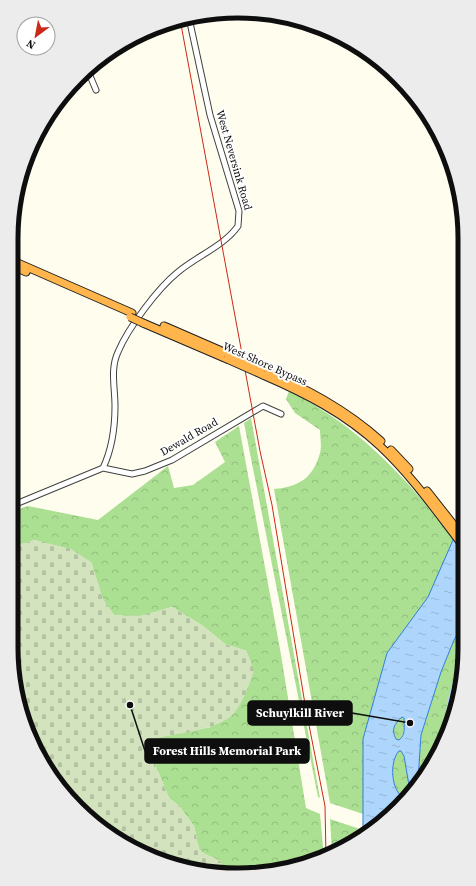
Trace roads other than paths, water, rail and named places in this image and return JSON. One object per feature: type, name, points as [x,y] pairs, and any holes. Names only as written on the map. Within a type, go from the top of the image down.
[{"type":"highway","name":"West Shore Bypass","points":[[18,263],[131,315]]},
{"type":"highway","name":"West Shore Bypass","points":[[18,269],[227,356],[318,401],[363,432],[401,467],[458,531]]},
{"type":"highway","name":"West Shore Bypass","points":[[437,507],[458,538]]},
{"type":"street","name":"West Neversink Road","points":[[103,468],[107,460],[114,424],[113,369],[119,350],[163,286],[180,270],[224,241],[235,230],[240,221],[239,211],[210,115],[190,23]]},
{"type":"street","points":[[90,76],[96,90]]},
{"type":"street","name":"Dewald Road","points":[[103,468],[128,473],[140,473],[172,460],[263,406],[281,414]]},
{"type":"street","points":[[18,503],[103,468]]},
{"type":"water","points":[[458,529],[458,633],[441,672],[421,735],[418,774],[409,786],[404,756],[401,751],[399,751],[394,762],[393,776],[396,789],[401,795],[394,804],[363,829],[363,739],[387,653],[428,597]],"holes":[[[402,717],[404,718],[403,736],[399,740],[396,739],[394,736],[394,727]]]},
{"type":"waterway","points":[[448,712],[449,703],[456,680]]},
{"type":"railway","points":[[181,25],[260,451],[272,505],[306,710],[325,806],[326,849]]},
{"type":"place","name":"Forest Hills Memorial Park","points":[[130,705]]},
{"type":"place","name":"Schuylkill River","points":[[410,723]]}]
